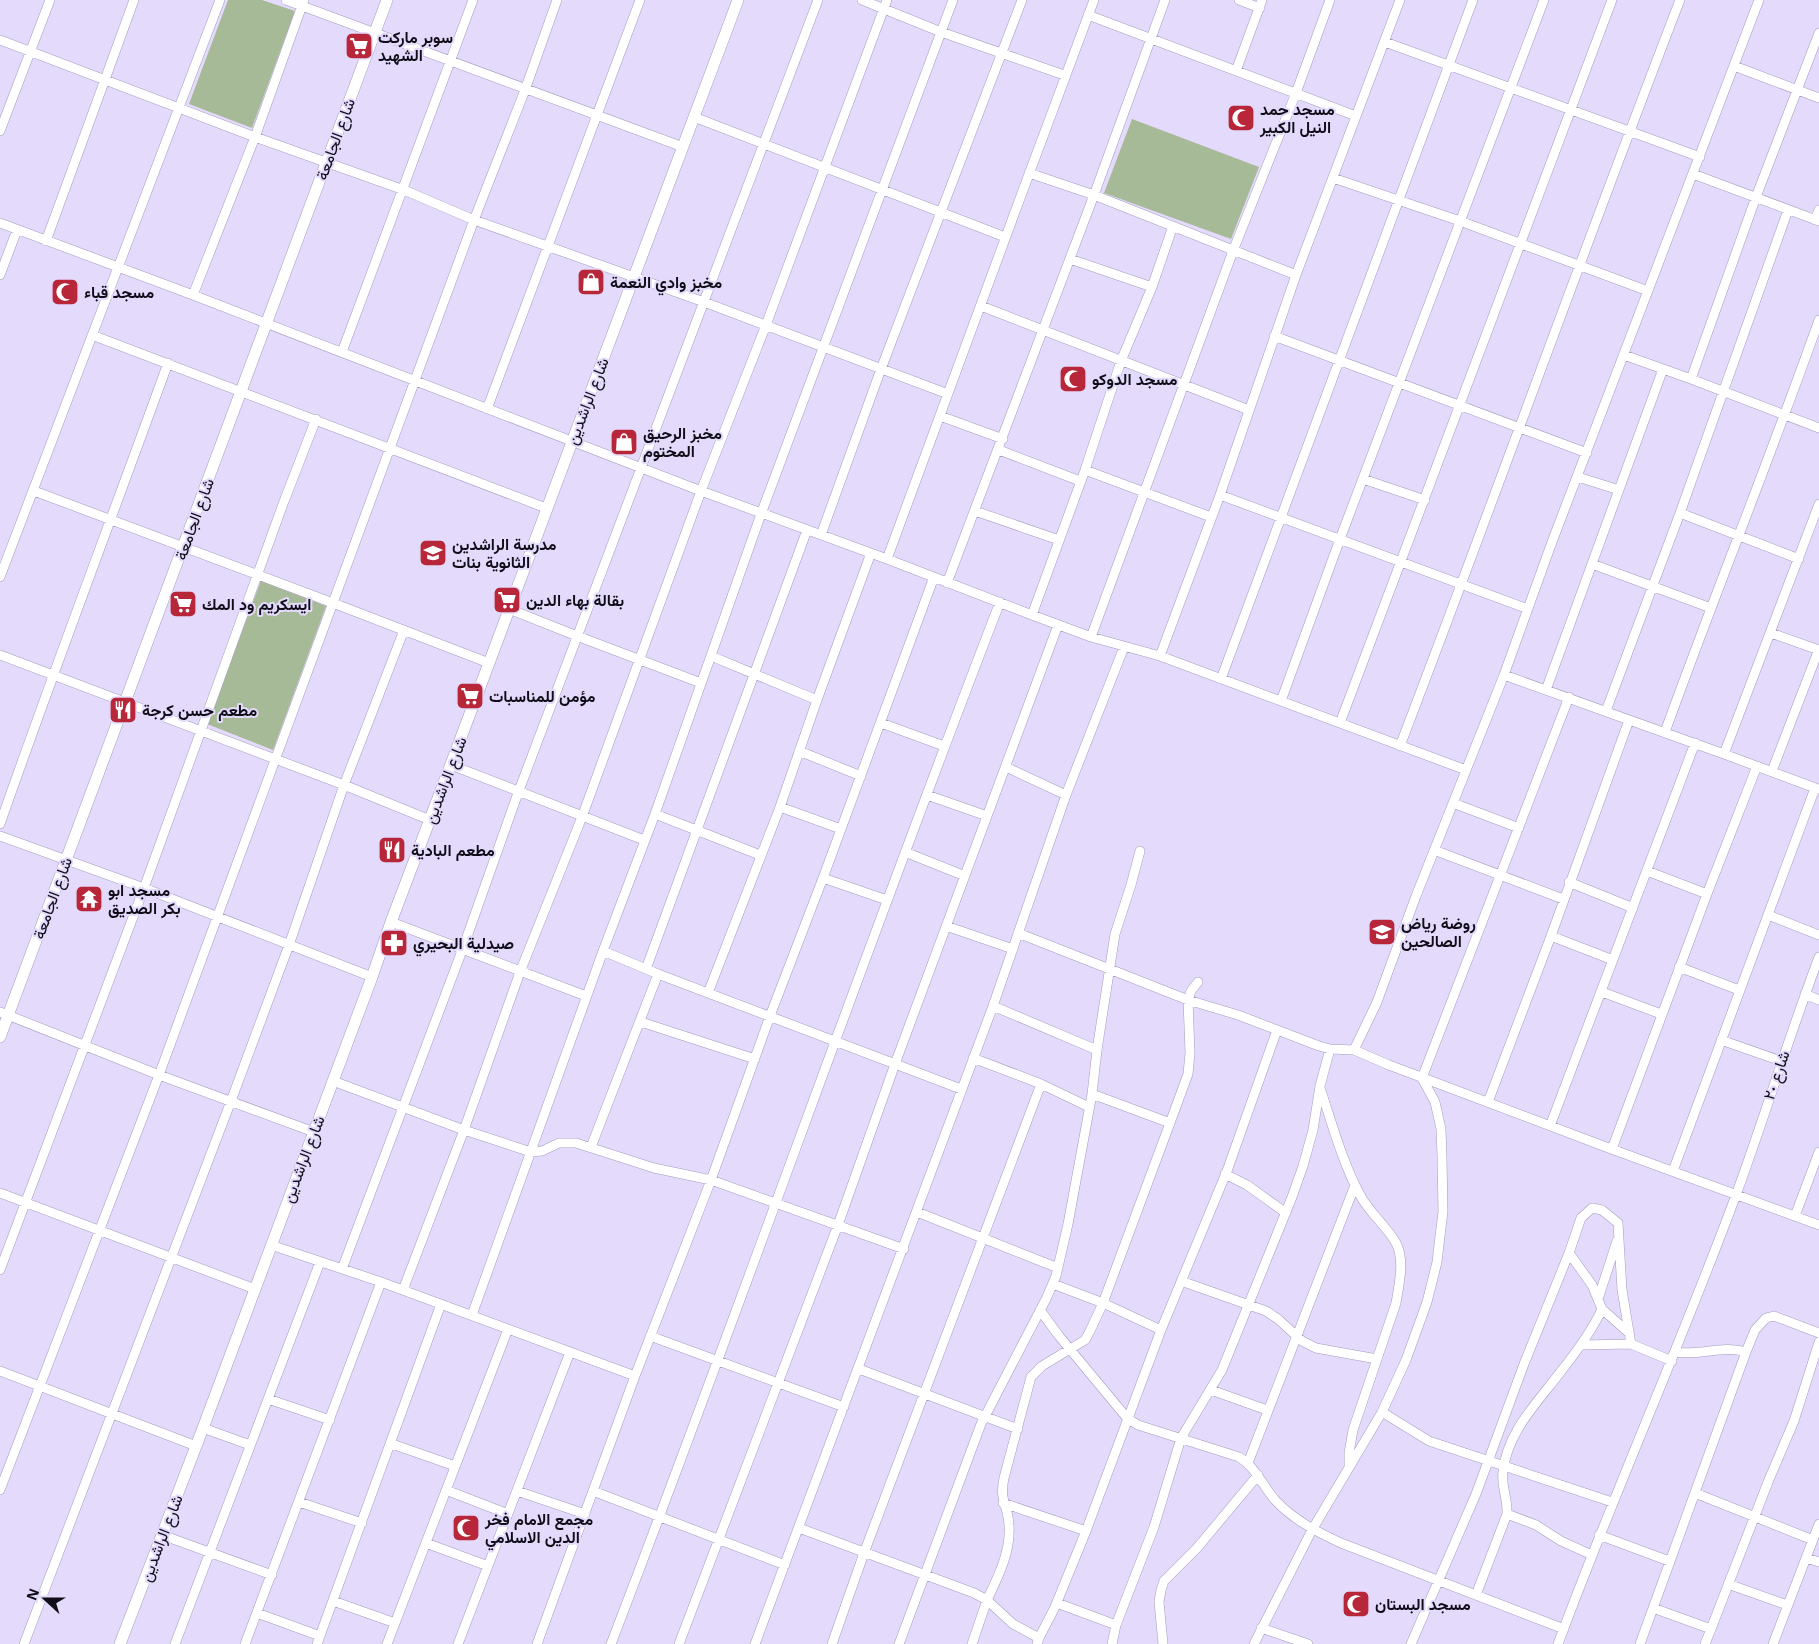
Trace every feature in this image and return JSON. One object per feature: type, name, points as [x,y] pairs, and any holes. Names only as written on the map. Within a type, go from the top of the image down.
[{"type":"street","points":[[0,130],[50,0]]},
{"type":"street","points":[[46,242],[134,0]]},
{"type":"street","points":[[0,577],[220,0]]},
{"type":"street","points":[[286,0],[303,3],[374,33],[683,147]]},
{"type":"street","name":"شارع الجامعة","points":[[0,1037],[4,1014],[66,860],[387,0]]},
{"type":"street","points":[[342,352],[404,190],[473,0]]},
{"type":"street","points":[[0,1490],[159,1075],[389,448],[474,220],[525,90],[557,0]]},
{"type":"street","points":[[487,409],[640,0]]},
{"type":"street","name":"شارع الراشدين","points":[[120,1644],[203,1428],[546,508],[738,0]]},
{"type":"street","points":[[342,1268],[404,1107],[518,793],[640,467],[818,0]]},
{"type":"street","points":[[862,0],[885,4],[941,32],[1064,75]]},
{"type":"street","points":[[472,1315],[586,996],[655,814],[761,514],[953,0]]},
{"type":"street","points":[[821,535],[881,369],[1022,0]]},
{"type":"street","points":[[887,558],[981,306],[1004,236],[1094,0]]},
{"type":"street","points":[[947,583],[999,450],[1165,0]]},
{"type":"street","points":[[1236,71],[1261,4],[1239,0]]},
{"type":"street","points":[[1091,637],[1183,384],[1330,0]]},
{"type":"street","points":[[1160,656],[1250,410],[1296,275],[1400,0]]},
{"type":"street","points":[[1221,679],[1473,0]]},
{"type":"street","points":[[1281,701],[1340,539],[1544,0]]},
{"type":"street","points":[[1340,723],[1612,0]]},
{"type":"street","points":[[1400,746],[1680,0]]},
{"type":"street","points":[[1354,1050],[1376,1002],[1504,675],[1759,0]]},
{"type":"street","points":[[193,295],[255,137],[303,3]]},
{"type":"street","points":[[403,1290],[464,1130],[520,972],[582,817],[701,491],[826,168],[885,4]]},
{"type":"street","points":[[1088,15],[1356,116]]},
{"type":"street","points":[[1690,379],[1756,197],[1819,32]]},
{"type":"street","points":[[0,40],[255,137],[404,190],[474,220],[635,276],[948,394]]},
{"type":"street","points":[[1385,42],[1700,157]]},
{"type":"street","points":[[1734,66],[1819,98]]},
{"type":"street","points":[[694,117],[1004,236]]},
{"type":"street","points":[[1029,173],[1094,195],[1296,275]]},
{"type":"street","points":[[1693,174],[1817,220],[1819,210]]},
{"type":"street","points":[[1333,178],[1460,221],[1648,291]]},
{"type":"street","points":[[1606,711],[1680,513],[1788,210]]},
{"type":"street","points":[[0,224],[193,295],[761,514],[887,558],[1058,625],[1091,637],[1160,656],[1466,770]]},
{"type":"street","points":[[1032,615],[1085,470],[1122,361],[1174,226]]},
{"type":"street","points":[[0,275],[17,230]]},
{"type":"street","points":[[1070,258],[1152,287]]},
{"type":"street","points":[[981,306],[1250,410]]},
{"type":"street","points":[[1666,732],[1710,608],[1785,416],[1819,320]]},
{"type":"street","points":[[92,335],[546,508]]},
{"type":"street","points":[[1274,336],[1587,453]]},
{"type":"street","points":[[1624,355],[1819,428]]},
{"type":"street","points":[[0,824],[52,676],[112,520],[168,363]]},
{"type":"street","points":[[1546,690],[1663,369]]},
{"type":"street","points":[[940,416],[1003,439]]},
{"type":"street","points":[[0,1270],[144,888],[283,504],[316,419]]},
{"type":"street","points":[[999,450],[1080,481]]},
{"type":"street","points":[[1085,470],[1211,517]]},
{"type":"street","points":[[1578,477],[1619,490]]},
{"type":"street","points":[[1364,479],[1425,500]]},
{"type":"street","points":[[34,491],[184,546],[488,663]]},
{"type":"street","points":[[1220,494],[1528,609]]},
{"type":"street","points":[[1724,754],[1819,504]]},
{"type":"street","points":[[975,511],[1060,540]]},
{"type":"street","points":[[1680,513],[1799,559]]},
{"type":"street","points":[[646,970],[807,530]]},
{"type":"street","points":[[708,993],[780,807],[871,553]]},
{"type":"street","points":[[1592,564],[1710,608]]},
{"type":"street","points":[[537,1644],[635,1376],[711,1180],[770,1016],[882,722],[934,577]]},
{"type":"street","points":[[611,1644],[777,1202],[944,746],[1000,602]]},
{"type":"street","points":[[509,609],[702,683]]},
{"type":"street","points":[[679,1644],[838,1225],[895,1064],[1058,625]]},
{"type":"street","points":[[24,1644],[231,1101],[289,945],[344,785],[404,630]]},
{"type":"street","points":[[1771,633],[1819,649],[1772,771]]},
{"type":"street","points":[[755,1644],[904,1249],[961,1089],[993,1006],[1066,795],[1124,647]]},
{"type":"street","points":[[0,655],[344,785],[430,820]]},
{"type":"street","points":[[711,656],[817,700]]},
{"type":"street","points":[[1504,675],[1666,732],[1817,789],[1673,1171]]},
{"type":"street","points":[[1254,1644],[1312,1530],[1382,1412],[1406,1360],[1425,1309],[1437,1262],[1443,1212],[1441,1129],[1435,1102],[1422,1078],[1569,697]]},
{"type":"street","points":[[1488,1102],[1551,936],[1628,720]]},
{"type":"street","points":[[882,722],[944,746]]},
{"type":"street","points":[[1550,1126],[1695,743]]},
{"type":"street","points":[[799,751],[861,776]]},
{"type":"street","points":[[451,765],[518,793],[644,840]]},
{"type":"street","points":[[1612,1149],[1706,894],[1757,766]]},
{"type":"street","points":[[1006,768],[1066,795]]},
{"type":"street","points":[[927,795],[987,816]]},
{"type":"street","points":[[1453,803],[1519,828]]},
{"type":"street","points":[[780,807],[841,829]]},
{"type":"street","points":[[655,814],[760,855]]},
{"type":"street","points":[[0,836],[144,888],[372,977]]},
{"type":"street","points":[[1434,850],[1563,899]]},
{"type":"street","points":[[899,1644],[984,1418],[1053,1284],[1058,1268],[1092,1094],[1115,934],[1140,851]]},
{"type":"street","points":[[905,852],[965,876]]},
{"type":"street","points":[[1647,871],[1706,894]]},
{"type":"street","points":[[823,878],[887,900]]},
{"type":"street","points":[[1569,882],[1633,908]]},
{"type":"street","points":[[1768,915],[1819,935]]},
{"type":"street","points":[[391,922],[586,996]]},
{"type":"street","points":[[946,926],[1013,949]]},
{"type":"street","points":[[1018,934],[1188,1000],[1238,1015],[1330,1049],[1354,1050],[1422,1078],[1819,1225]]},
{"type":"street","points":[[1551,936],[1613,960]]},
{"type":"street","points":[[603,951],[646,970],[961,1089]]},
{"type":"street","name":"شارع ٢٠","points":[[1558,1644],[1612,1502],[1673,1357],[1736,1194],[1819,957]]},
{"type":"street","points":[[1679,967],[1740,990]]},
{"type":"street","points":[[591,1147],[658,974]]},
{"type":"street","points":[[972,1644],[987,1600],[1000,1573],[1009,1536],[1009,1522],[1003,1502],[1002,1487],[1031,1377],[1042,1366],[1087,1337],[1103,1303],[1185,1084],[1190,1062],[1188,1000],[1191,991],[1198,982]]},
{"type":"street","points":[[1602,992],[1661,1014]]},
{"type":"street","points":[[1805,994],[1819,1000]]},
{"type":"street","points":[[993,1006],[1097,1050]]},
{"type":"street","points":[[4,1014],[159,1075],[314,1132]]},
{"type":"street","points":[[641,1022],[755,1059]]},
{"type":"street","points":[[800,1528],[974,1593],[987,1600],[1013,1624],[1038,1641],[1057,1603],[1086,1531],[1161,1330],[1225,1174],[1277,1030]]},
{"type":"street","points":[[1721,1040],[1781,1061]]},
{"type":"street","points":[[1112,1644],[1116,1625],[1154,1527],[1181,1438],[1211,1390],[1231,1350],[1286,1214],[1311,1139],[1320,1086],[1330,1049]]},
{"type":"street","points":[[973,1058],[1041,1084],[1089,1106]]},
{"type":"street","points":[[333,1081],[464,1130],[531,1152],[542,1151],[551,1146],[566,1142],[591,1147],[654,1168],[711,1180],[777,1202],[904,1249]]},
{"type":"street","points":[[832,1644],[864,1553],[1041,1084]]},
{"type":"street","points":[[1320,1086],[1355,1185],[1365,1204],[1396,1243],[1400,1262],[1400,1283],[1396,1303],[1353,1430],[1349,1465]]},
{"type":"street","points":[[1092,1094],[1170,1123]]},
{"type":"street","points":[[1794,1216],[1819,1152]]},
{"type":"street","points":[[1225,1174],[1247,1185],[1286,1214]]},
{"type":"street","points":[[1248,1463],[1355,1185]]},
{"type":"street","points":[[0,1193],[255,1289]]},
{"type":"street","points":[[1411,1644],[1488,1461],[1524,1364],[1569,1254],[1581,1218],[1592,1208],[1602,1210],[1618,1223],[1621,1281],[1631,1344]]},
{"type":"street","points":[[917,1212],[1058,1268]]},
{"type":"street","points":[[1598,1299],[1618,1236]]},
{"type":"street","points":[[271,1245],[381,1282],[635,1376]]},
{"type":"street","points":[[1569,1254],[1592,1285],[1602,1309],[1629,1333]]},
{"type":"street","points":[[175,1644],[320,1262]]},
{"type":"street","points":[[1181,1281],[1248,1304],[1273,1315],[1307,1344],[1322,1350],[1377,1359]]},
{"type":"street","points":[[245,1644],[381,1282]]},
{"type":"street","points":[[1053,1284],[1103,1303],[1161,1330]]},
{"type":"street","points":[[257,1613],[319,1640],[392,1444],[441,1304]]},
{"type":"street","points":[[1476,1595],[1507,1514],[1503,1480],[1504,1466],[1512,1441],[1524,1418],[1581,1345],[1602,1309]]},
{"type":"street","points":[[1040,1310],[1127,1418],[1138,1425],[1239,1456],[1248,1463],[1276,1501],[1312,1530],[1564,1629]]},
{"type":"street","points":[[1640,1644],[1755,1330],[1766,1318],[1774,1316],[1819,1332]]},
{"type":"street","points":[[387,1644],[508,1329]]},
{"type":"street","points":[[650,1336],[844,1407]]},
{"type":"street","points":[[1705,1644],[1794,1421],[1819,1342]]},
{"type":"street","points":[[1581,1345],[1631,1344],[1673,1357],[1736,1349],[1746,1352]]},
{"type":"street","points":[[458,1644],[570,1352]]},
{"type":"street","points":[[859,1369],[1018,1430]]},
{"type":"street","points":[[0,1371],[196,1446]]},
{"type":"street","points":[[1211,1390],[1268,1410]]},
{"type":"street","points":[[268,1399],[330,1420]]},
{"type":"street","points":[[1382,1412],[1424,1438],[1612,1502]]},
{"type":"street","points":[[203,1428],[250,1445]]},
{"type":"street","points":[[392,1444],[456,1466]]},
{"type":"street","points":[[1163,1644],[1159,1602],[1164,1581],[1197,1548],[1258,1476]]},
{"type":"street","points":[[446,1490],[508,1514]]},
{"type":"street","points":[[517,1491],[585,1514]]},
{"type":"street","points":[[593,1491],[785,1565]]},
{"type":"street","points":[[1695,1493],[1813,1540]]},
{"type":"street","points":[[299,1502],[362,1523]]},
{"type":"street","points":[[1003,1502],[1086,1531]]},
{"type":"street","points":[[1507,1514],[1536,1525],[1560,1541],[1592,1555]]},
{"type":"street","points":[[1773,1644],[1819,1524]]},
{"type":"street","points":[[162,1535],[272,1575]]},
{"type":"street","points":[[1599,1535],[1670,1561]]},
{"type":"street","points":[[426,1543],[488,1566]]},
{"type":"street","points":[[1806,1558],[1819,1562]]},
{"type":"street","points":[[1728,1584],[1787,1605]]},
{"type":"street","points":[[333,1601],[395,1623]]},
{"type":"street","points":[[1057,1603],[1116,1625]]},
{"type":"street","points":[[1653,1608],[1711,1629]]},
{"type":"street","points":[[1261,1628],[1308,1644]]},
{"type":"green space","points":[[228,0],[262,0],[295,11],[252,128],[189,104]]},
{"type":"green space","points":[[1132,119],[1259,167],[1231,239],[1104,193]]},
{"type":"green space","points":[[261,581],[326,606],[273,750],[207,724]]},
{"type":"place","name":"سوبر ماركت الشهيد","points":[[359,46]]},
{"type":"place","name":"مسجد حمد النيل الكبير","points":[[1241,118]]},
{"type":"place","name":"مخبز وادي النعمة","points":[[591,282]]},
{"type":"place","name":"مسجد قباء","points":[[65,292]]},
{"type":"place","name":"مسجد الدوكو","points":[[1073,379]]},
{"type":"place","name":"مخبز الرحيق المختوم","points":[[624,442]]},
{"type":"place","name":"مدرسة الراشدين الثانوية بنات","points":[[433,553]]},
{"type":"place","name":"بقالة بهاء الدين","points":[[507,600]]},
{"type":"place","name":"ايسكريم ود المك","points":[[183,604]]},
{"type":"place","name":"مؤمن للمناسبات","points":[[470,696]]},
{"type":"place","name":"مطعم حسن كرجة","points":[[123,710]]},
{"type":"place","name":"مطعم البادية","points":[[392,850]]},
{"type":"place","name":"مسجد ابو بكر الصديق","points":[[89,899]]},
{"type":"place","name":"روضة رياض الصالحين","points":[[1382,932]]},
{"type":"place","name":"صيدلية البحيري","points":[[394,943]]},
{"type":"place","name":"مجمع الامام فخر الدين الاسلامي","points":[[466,1528]]},
{"type":"place","name":"مسجد البستان","points":[[1356,1604]]}]
